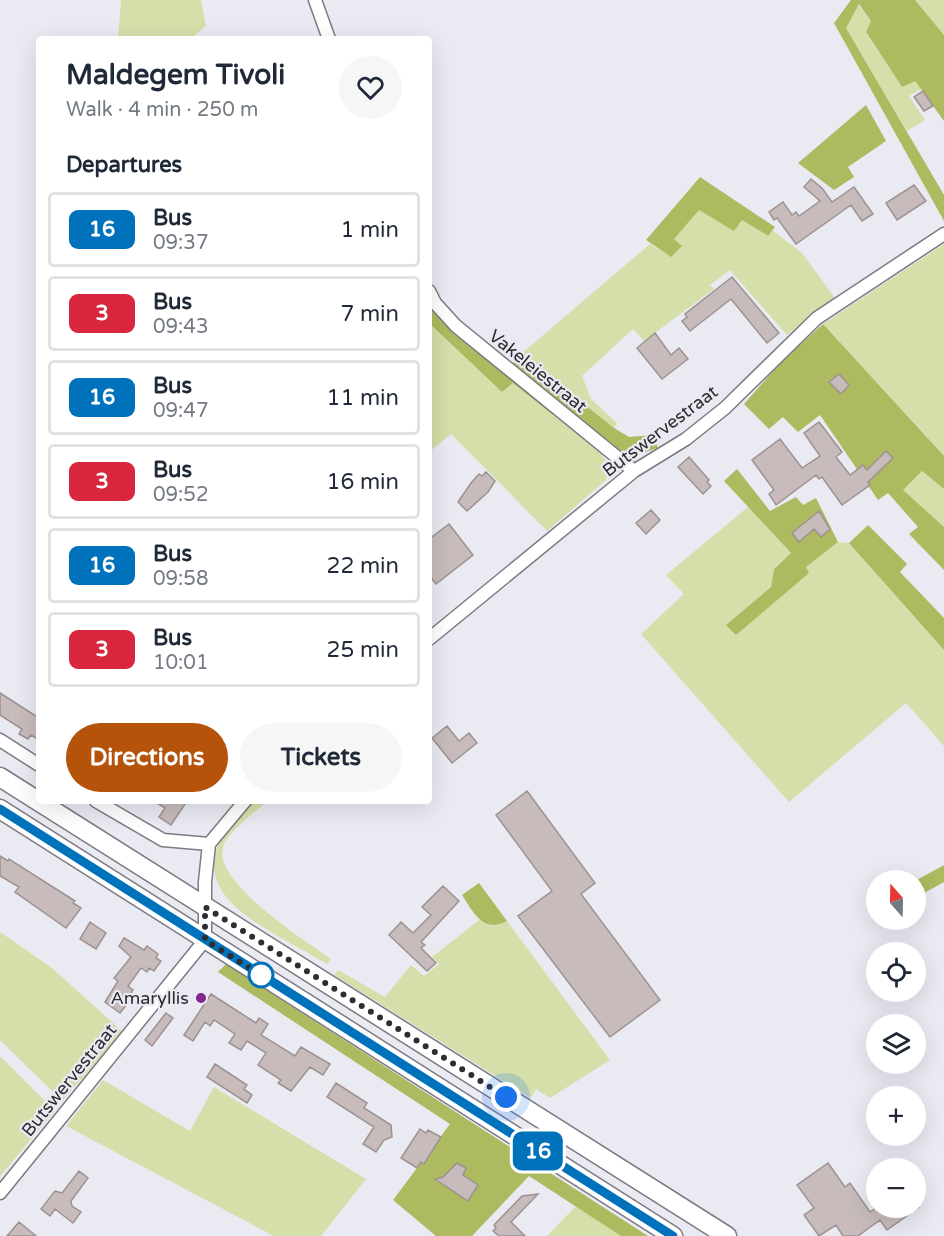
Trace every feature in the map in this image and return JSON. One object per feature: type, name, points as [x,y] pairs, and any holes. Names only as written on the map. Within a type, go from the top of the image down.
[{"type":"main road","points":[[0,777],[36,800]]},
{"type":"main road","points":[[43,804],[727,1236]]},
{"type":"main road","points":[[0,809],[673,1236]]},
{"type":"street","points":[[315,0],[329,36]]},
{"type":"street","name":"Butswervestraat","points":[[432,637],[634,471],[686,439],[725,408],[817,318],[944,234]]},
{"type":"street","name":"Vakeleiestraat","points":[[432,297],[456,326],[634,471]]},
{"type":"street","points":[[0,740],[36,763]]},
{"type":"street","points":[[101,804],[163,840],[209,844]]},
{"type":"street","points":[[205,940],[209,844],[242,804]]},
{"type":"street","name":"Butswervestraat","points":[[0,1193],[205,940]]},
{"type":"green space","points":[[121,0],[201,0],[206,26],[194,36],[118,36]]},
{"type":"green space","points":[[851,0],[915,0],[944,35],[944,121],[915,81],[902,87],[866,32],[871,21],[859,4],[846,28],[944,195],[944,221],[834,23]]},
{"type":"green space","points":[[915,0],[944,0],[944,35]]},
{"type":"green space","points":[[858,4],[871,21],[866,33],[902,87],[914,80],[921,89],[909,96],[925,120],[907,131],[846,28]]},
{"type":"green space","points":[[866,105],[886,141],[848,167],[854,177],[834,190],[798,163]]},
{"type":"green space","points":[[700,177],[775,227],[768,236],[742,220],[734,231],[699,210],[674,239],[682,246],[671,257],[646,240]]},
{"type":"green space","points":[[699,210],[734,230],[742,220],[767,236],[772,230],[802,253],[835,298],[787,335],[730,270],[710,285],[714,289],[644,341],[633,329],[582,376],[591,399],[617,423],[614,428],[521,354],[650,244],[671,257],[673,239]]},
{"type":"green space","points":[[944,244],[944,456],[823,324]]},
{"type":"green space","points":[[432,310],[504,373],[521,354],[614,428],[629,437],[653,435],[658,448],[628,458],[563,406],[553,415],[513,383],[502,392],[432,326]]},
{"type":"green space","points":[[823,324],[944,456],[944,489],[922,471],[903,490],[944,527],[944,570],[909,534],[918,527],[888,493],[878,500],[820,415],[798,432],[783,417],[769,429],[744,404],[782,361]]},
{"type":"green space","points":[[432,326],[502,392],[513,383],[599,451],[608,468],[606,480],[547,531],[451,434],[432,450]]},
{"type":"green space","points":[[737,469],[770,511],[796,497],[803,505],[816,498],[838,542],[806,567],[809,573],[736,635],[726,625],[771,587],[774,569],[791,553],[724,481]]},
{"type":"green space","points":[[922,471],[944,489],[944,527],[902,490]]},
{"type":"green space","points":[[748,507],[791,553],[774,568],[771,587],[726,625],[838,542],[849,543],[944,650],[944,746],[906,703],[789,802],[641,634],[684,594],[666,575]]},
{"type":"green space","points":[[868,525],[907,564],[900,572],[944,618],[944,650],[849,543]]},
{"type":"green space","points":[[251,804],[264,804],[230,835],[223,847],[224,861],[232,877],[246,894],[283,925],[331,959],[327,964],[248,917],[228,899],[216,880],[215,857],[226,831]]},
{"type":"green space","points":[[944,865],[944,882],[926,892],[926,875]]},
{"type":"green space","points":[[479,883],[507,921],[492,925],[485,923],[475,915],[462,895]]},
{"type":"green space","points":[[479,920],[493,925],[507,921],[610,1060],[550,1098],[536,1089],[531,1098],[334,975],[338,970],[385,997],[411,965],[424,976],[439,964],[432,957]]},
{"type":"green space","points":[[0,932],[52,968],[123,1032],[62,1101],[0,1040]]},
{"type":"green space","points":[[226,964],[648,1236],[621,1236],[529,1176],[472,1236],[436,1236],[393,1200],[450,1124],[218,972]]},
{"type":"green space","points":[[0,1056],[55,1111],[0,1176]]},
{"type":"green space","points":[[103,1080],[190,1131],[214,1087],[366,1179],[321,1236],[274,1236],[66,1126]]},
{"type":"green space","points":[[576,1206],[621,1236],[547,1236]]},
{"type":"building","points":[[923,91],[933,106],[924,111],[914,97]]},
{"type":"building","points":[[811,179],[822,188],[832,202],[854,187],[873,214],[862,221],[851,205],[796,244],[777,218],[774,220],[769,212],[783,202],[792,215],[796,212],[799,216],[820,201],[804,187]]},
{"type":"building","points":[[914,185],[926,201],[897,220],[886,203]]},
{"type":"building","points":[[732,277],[779,333],[767,343],[731,299],[690,331],[682,321],[687,317],[685,314]]},
{"type":"building","points":[[655,333],[671,355],[679,348],[688,359],[662,379],[637,348]]},
{"type":"building","points":[[839,374],[849,385],[841,394],[829,382]]},
{"type":"building","points":[[819,422],[842,452],[836,457],[850,475],[863,465],[867,470],[886,451],[893,458],[868,482],[870,485],[842,505],[822,477],[819,479],[816,475],[776,505],[769,494],[774,490],[752,460],[780,439],[802,468],[820,456],[804,433]]},
{"type":"building","points":[[689,457],[709,480],[707,482],[711,486],[703,494],[678,467]]},
{"type":"building","points":[[486,472],[495,481],[488,492],[467,511],[458,502],[479,474],[482,476]]},
{"type":"building","points":[[651,510],[660,520],[646,534],[636,523]]},
{"type":"building","points":[[819,511],[830,529],[821,537],[814,529],[799,542],[792,533]]},
{"type":"building","points":[[449,524],[473,555],[436,584],[432,579],[432,537]]},
{"type":"building","points":[[0,693],[36,716],[36,738],[31,735],[28,739],[19,734],[22,729],[0,715]]},
{"type":"building","points":[[447,726],[459,741],[469,733],[477,743],[452,763],[432,738]]},
{"type":"building","points":[[527,791],[595,883],[581,894],[660,1000],[610,1037],[518,916],[552,891],[496,815]]},
{"type":"building","points":[[159,804],[185,804],[171,825],[159,817],[165,808]]},
{"type":"building","points":[[0,856],[8,861],[9,859],[75,901],[73,903],[81,908],[66,928],[15,892],[19,887],[0,876]]},
{"type":"building","points":[[443,886],[459,901],[421,942],[425,945],[421,948],[436,963],[427,971],[389,935],[401,922],[413,933],[431,915],[422,907]]},
{"type":"building","points":[[90,922],[106,933],[96,949],[80,939]]},
{"type":"building","points":[[124,938],[144,950],[147,946],[158,954],[156,958],[161,961],[154,971],[149,968],[147,972],[141,968],[128,986],[133,990],[129,997],[131,999],[120,1013],[105,1002],[118,981],[114,978],[131,957],[119,946]]},
{"type":"building","points":[[211,994],[256,1023],[259,1018],[268,1024],[261,1035],[295,1056],[301,1047],[330,1064],[323,1075],[310,1067],[291,1091],[278,1083],[281,1080],[258,1065],[266,1053],[247,1041],[241,1050],[229,1043],[235,1034],[214,1020],[210,1026],[205,1022],[193,1041],[184,1035]]},
{"type":"building","points":[[166,1013],[173,1018],[152,1046],[145,1040]]},
{"type":"building","points":[[215,1064],[247,1085],[244,1089],[252,1095],[247,1103],[207,1077]]},
{"type":"building","points":[[336,1083],[367,1103],[364,1108],[391,1125],[392,1137],[384,1140],[376,1152],[363,1144],[374,1127],[327,1097]]},
{"type":"building","points":[[420,1129],[426,1133],[428,1130],[441,1137],[424,1164],[421,1162],[417,1168],[401,1158]]},
{"type":"building","points":[[457,1163],[466,1168],[463,1175],[478,1185],[468,1201],[435,1179],[443,1177]]},
{"type":"building","points":[[828,1163],[845,1187],[850,1183],[866,1206],[866,1218],[904,1218],[887,1230],[880,1220],[858,1236],[843,1236],[836,1225],[819,1236],[804,1215],[814,1208],[797,1185]]},
{"type":"building","points":[[79,1171],[88,1178],[71,1201],[72,1206],[81,1212],[73,1223],[55,1209],[50,1216],[41,1209],[55,1191],[62,1193]]},
{"type":"building","points":[[538,1194],[511,1222],[525,1236],[499,1236],[493,1231],[496,1228],[494,1225],[522,1196]]},
{"type":"building","points":[[19,1222],[36,1236],[7,1236]]},
{"type":"bus line","name":"16","points":[[0,809],[673,1236]]},
{"type":"place","name":"Amaryllis","points":[[201,998]]},
{"type":"route","points":[[261,975],[264,977],[205,940],[205,907],[506,1097]]}]
